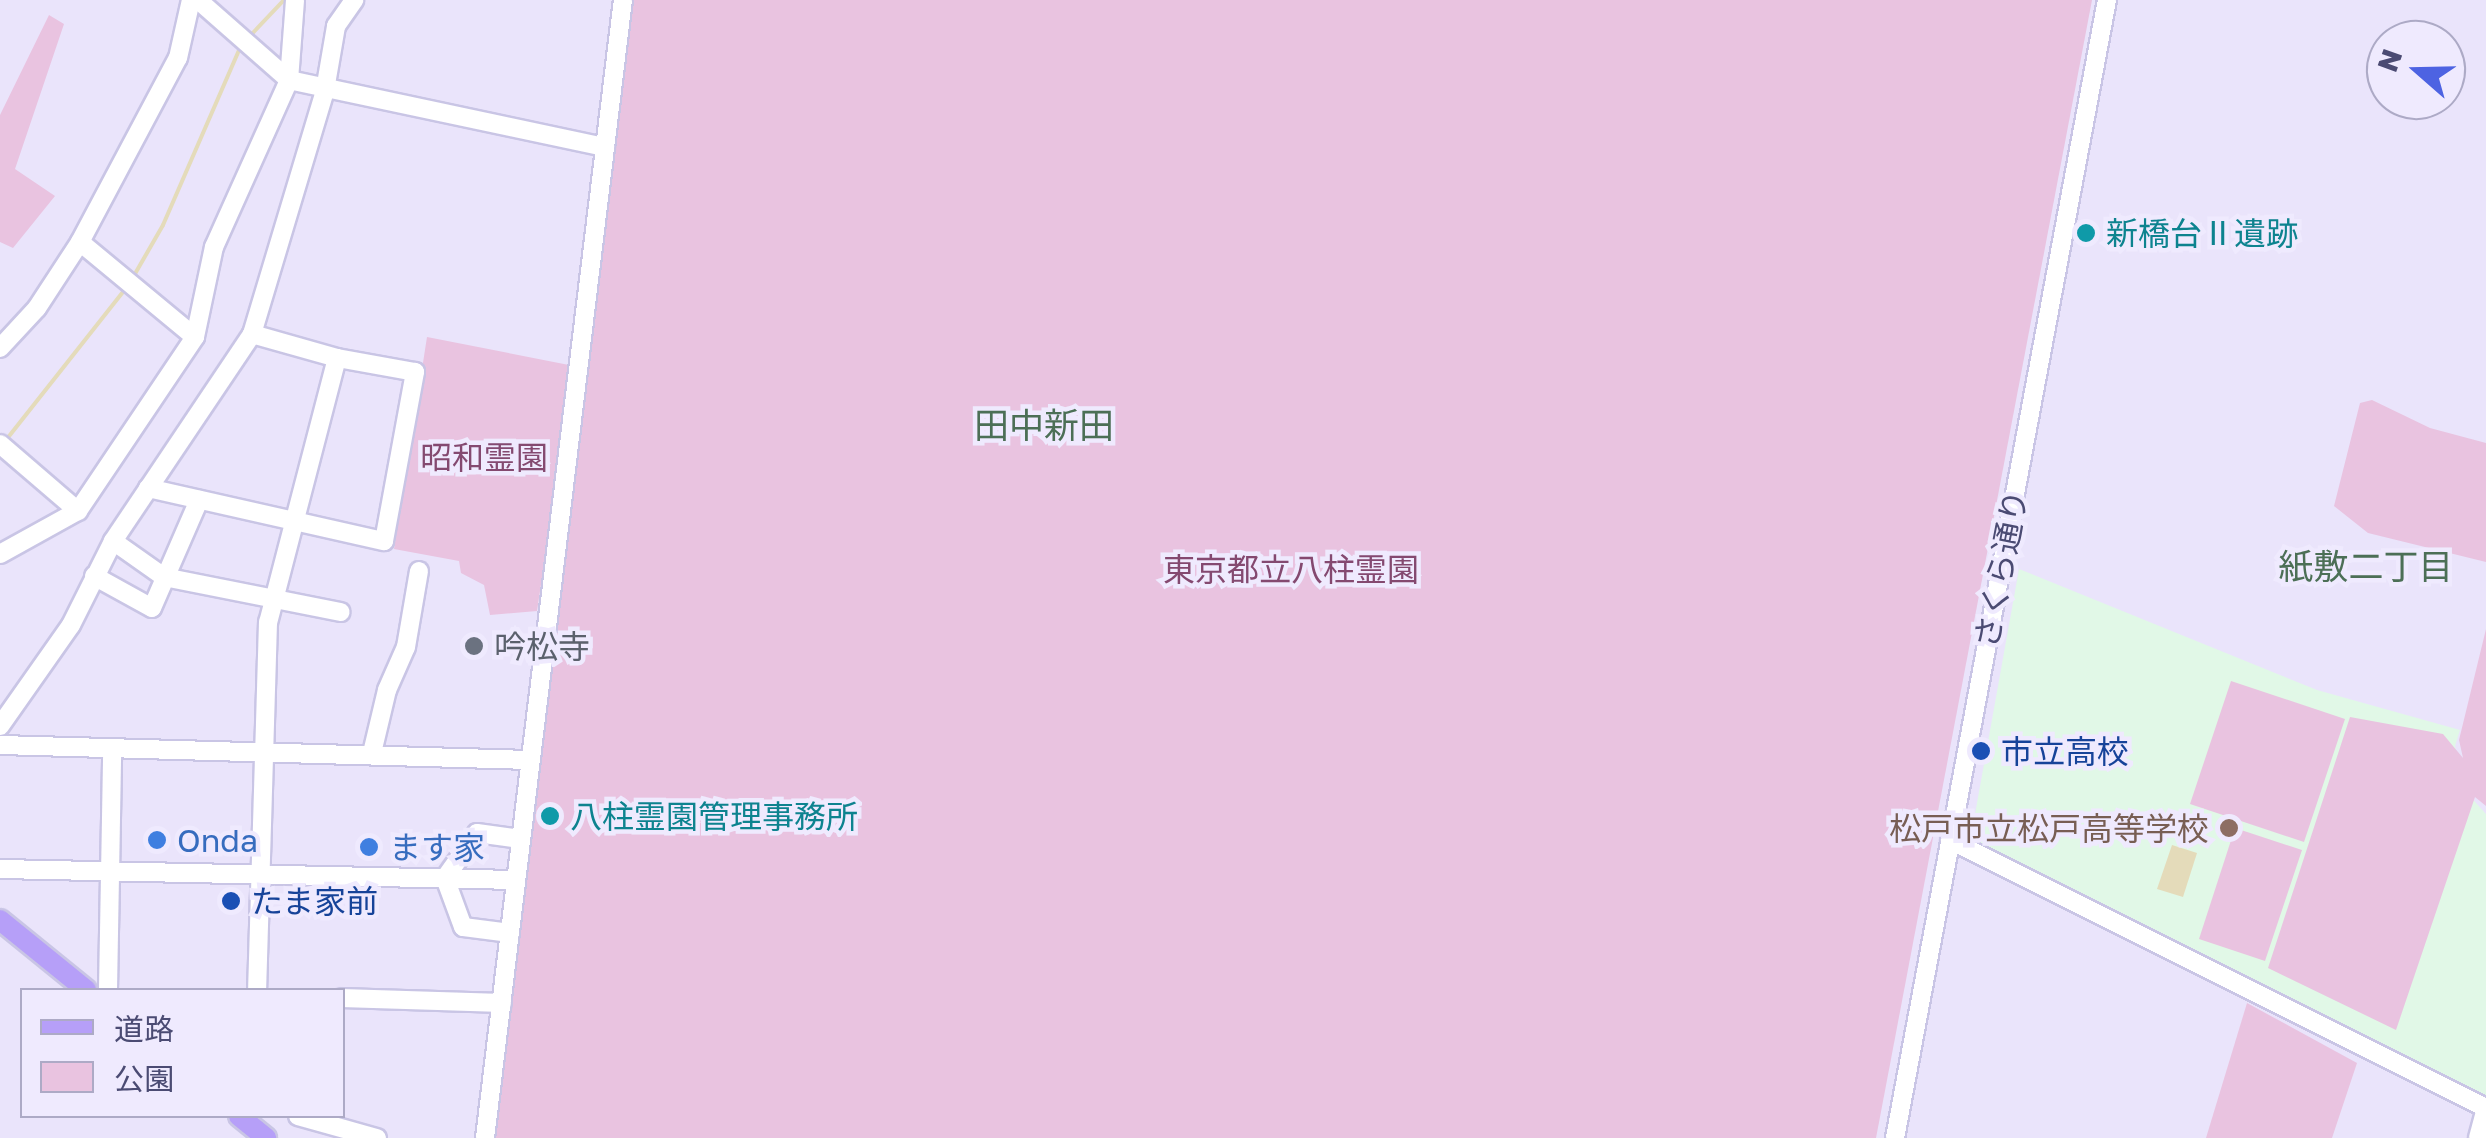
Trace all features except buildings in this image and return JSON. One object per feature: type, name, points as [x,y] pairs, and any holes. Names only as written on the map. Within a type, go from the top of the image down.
[{"type":"main road","points":[[0,920],[84,988]]},
{"type":"main road","points":[[241,1118],[263,1137]]},
{"type":"street","points":[[0,348],[37,308],[80,242],[178,58],[195,0],[289,80],[605,147]]},
{"type":"street","points":[[0,554],[78,511],[195,336],[214,246],[289,80],[295,0]]},
{"type":"street","points":[[0,726],[72,624],[113,542],[252,334],[325,90],[336,26],[354,0]]},
{"type":"street","points":[[486,1138],[623,0]]},
{"type":"street","name":"さくら通り","points":[[1894,1138],[2108,0]]},
{"type":"street","points":[[80,242],[195,336]]},
{"type":"street","points":[[148,488],[384,541],[415,372],[337,358],[252,334]]},
{"type":"street","points":[[257,988],[262,752],[274,598],[337,358]]},
{"type":"street","points":[[0,444],[78,511]]},
{"type":"street","points":[[94,576],[152,608],[199,500]]},
{"type":"street","points":[[113,542],[164,577],[341,612]]},
{"type":"street","points":[[372,754],[406,647],[420,572]]},
{"type":"street","points":[[0,744],[530,760]]},
{"type":"street","points":[[108,988],[112,750]]},
{"type":"street","points":[[445,878],[477,832],[521,839]]},
{"type":"street","points":[[1950,840],[2486,1108],[2478,1138]]},
{"type":"street","points":[[0,869],[516,880]]},
{"type":"street","points":[[445,878],[463,927],[510,933]]},
{"type":"street","points":[[345,998],[502,1003]]},
{"type":"street","points":[[305,1118],[378,1138]]},
{"type":"shaded area","name":"松戸市立松戸高等学校","points":[[2019,569],[2317,690],[2460,730],[2455,746],[2468,794],[2486,814],[2486,1099],[1970,842]]},
{"type":"shaded area","points":[[2172,845],[2197,853],[2183,897],[2157,889]]},
{"type":"green space","name":"東京都立八柱霊園","points":[[631,0],[2092,0],[1876,1138],[490,1138]]},
{"type":"green space","points":[[49,15],[64,24],[15,169],[55,196],[13,248],[0,242],[0,115]]},
{"type":"green space","name":"昭和霊園","points":[[427,337],[574,366],[537,611],[490,615],[484,585],[461,573],[459,561],[394,549]]},
{"type":"green space","points":[[2372,400],[2430,428],[2486,443],[2486,562],[2368,533],[2334,506],[2360,403]]},
{"type":"green space","points":[[2486,629],[2486,806],[2475,797],[2396,1030],[2268,968],[2350,717],[2443,734],[2463,758],[2459,740]]},
{"type":"green space","points":[[2231,681],[2345,719],[2304,842],[2190,804]]},
{"type":"green space","points":[[2235,828],[2302,850],[2265,961],[2199,939]]},
{"type":"green space","points":[[2247,1003],[2357,1063],[2332,1138],[2206,1138]]},
{"type":"waterway","points":[[249,37],[284,0]]},
{"type":"waterway","points":[[132,279],[163,225],[240,48]]},
{"type":"waterway","points":[[6,440],[127,287]]},
{"type":"place","name":"新橋台Ⅱ遺跡","points":[[2086,233]]},
{"type":"place","name":"吟松寺","points":[[474,646]]},
{"type":"place","name":"市立高校","points":[[1981,751]]},
{"type":"place","name":"八柱霊園管理事務所","points":[[550,816]]},
{"type":"place","name":"松戸市立松戸高等学校","points":[[2229,828]]},
{"type":"place","name":"Onda","points":[[157,840]]},
{"type":"place","name":"ます家","points":[[369,847]]},
{"type":"place","name":"たま家前","points":[[231,901]]},
{"type":"district","name":"田中新田","points":[[1044,425]]},
{"type":"district","name":"紙敷二丁目","points":[[2366,566]]}]
